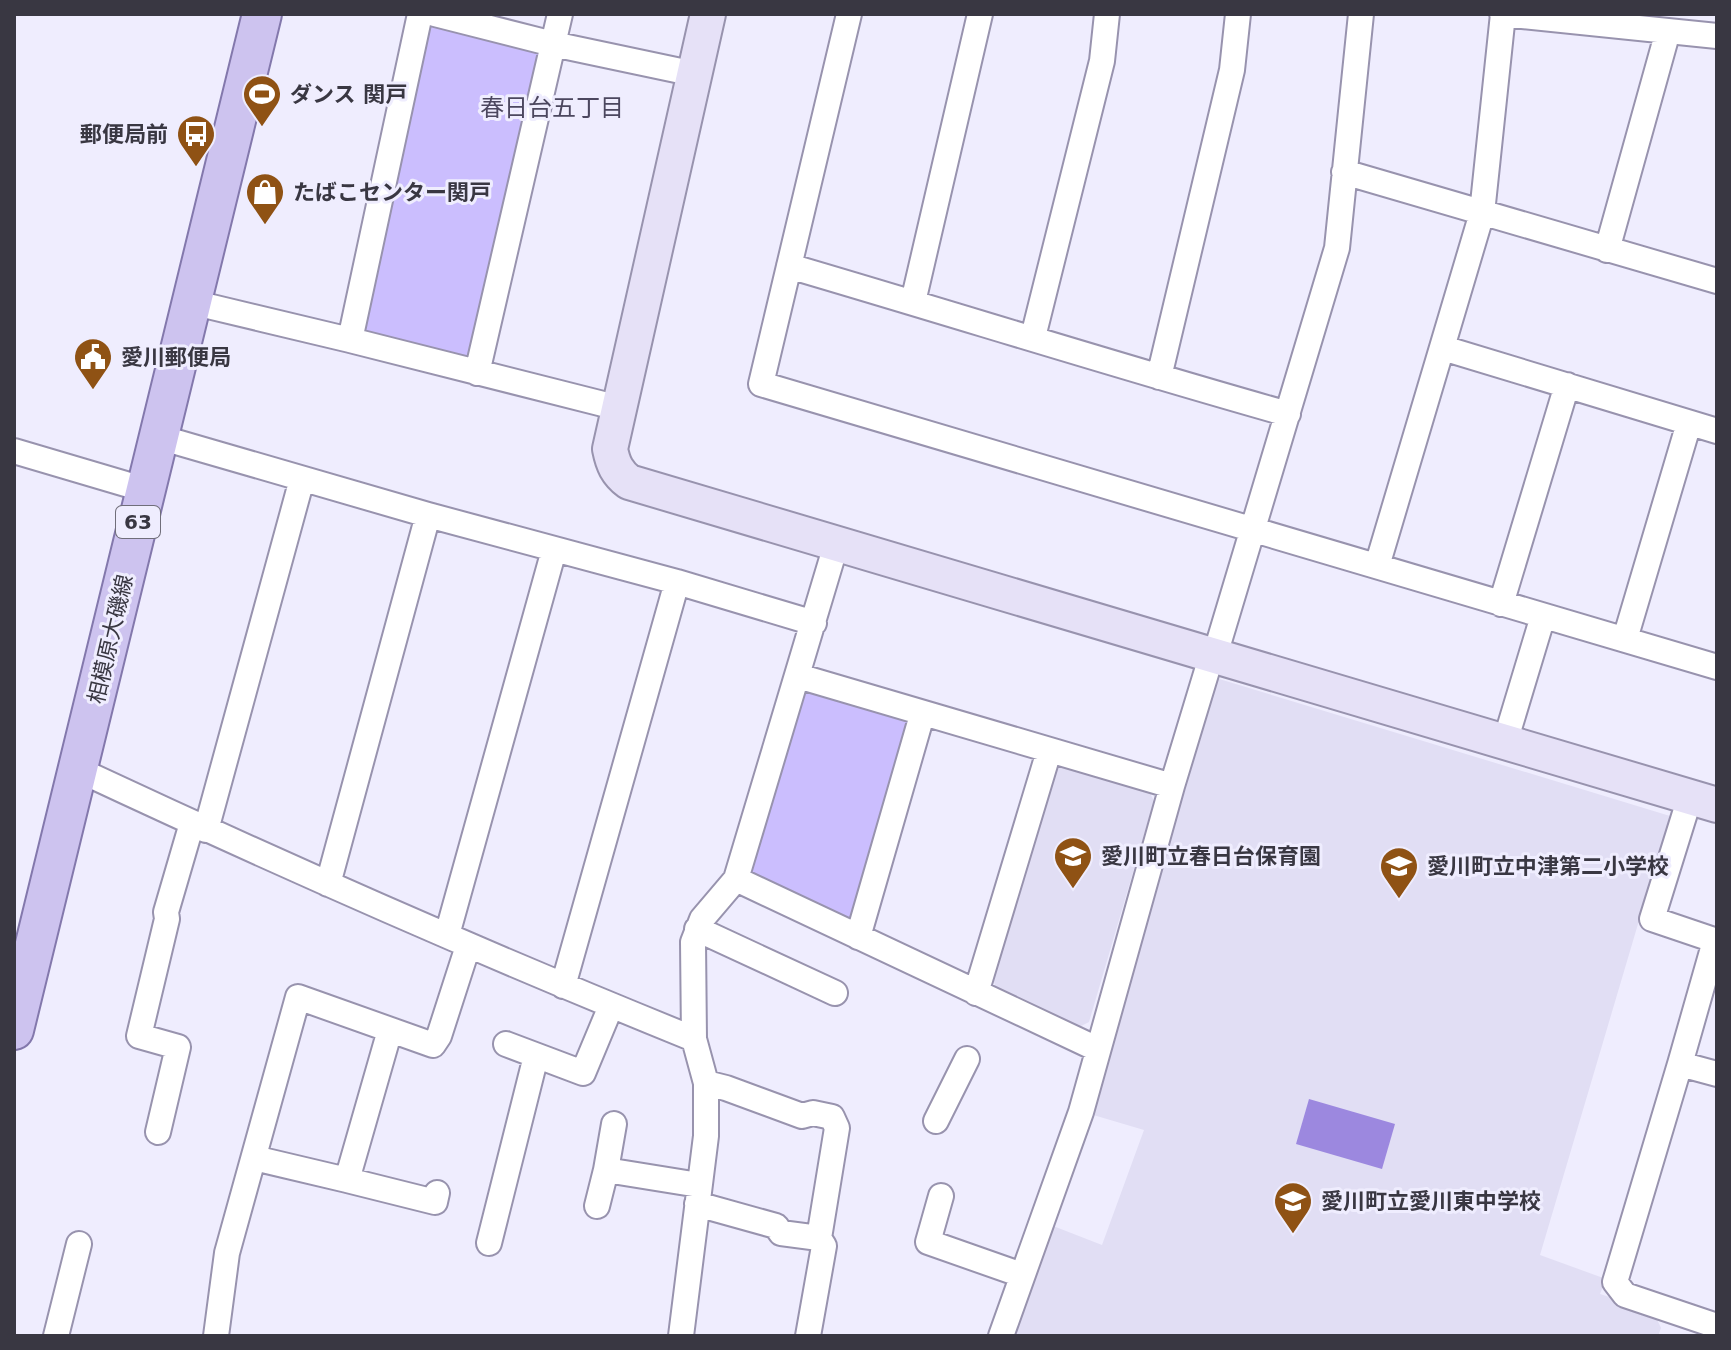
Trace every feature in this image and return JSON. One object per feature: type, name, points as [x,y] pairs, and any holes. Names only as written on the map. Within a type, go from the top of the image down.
[{"type":"main road","name":"相模原大磯線","points":[[14,1030],[262,14]]},
{"type":"street","points":[[350,340],[420,14]]},
{"type":"street","points":[[435,14],[553,44],[695,74]]},
{"type":"street","points":[[477,373],[560,14]]},
{"type":"street","points":[[708,14],[610,449],[612,463],[620,476],[629,482],[836,545],[1704,801],[1652,919],[1716,941],[1615,1282],[1625,1295],[1717,1326]]},
{"type":"street","points":[[849,14],[761,384],[1717,667]]},
{"type":"street","points":[[913,302],[980,14]]},
{"type":"street","points":[[1033,337],[1102,61],[1107,14]]},
{"type":"street","points":[[1159,377],[1232,70],[1238,14]]},
{"type":"street","points":[[1001,1336],[1081,1112],[1172,786],[1253,531],[1337,248],[1361,14]]},
{"type":"street","points":[[1377,566],[1482,213],[1503,14],[1717,36]]},
{"type":"street","points":[[1607,250],[1668,31]]},
{"type":"street","points":[[1344,172],[1717,281]]},
{"type":"street","points":[[789,266],[1288,414]]},
{"type":"street","points":[[191,302],[619,408]]},
{"type":"street","points":[[1443,348],[1717,431]]},
{"type":"street","points":[[1501,604],[1567,385]]},
{"type":"street","points":[[1625,639],[1689,423]]},
{"type":"street","points":[[159,437],[814,623]]},
{"type":"street","points":[[14,451],[146,490]]},
{"type":"street","points":[[158,1132],[190,1049],[139,1036],[167,919],[166,912],[199,826],[302,479]]},
{"type":"street","points":[[328,884],[428,515]]},
{"type":"street","points":[[681,1336],[706,1136],[706,1083],[694,1039],[693,942],[702,919],[736,879],[836,545]]},
{"type":"street","points":[[216,1336],[227,1253],[298,997],[433,1045],[439,1036],[457,940],[554,550]]},
{"type":"street","points":[[563,986],[677,582]]},
{"type":"street","points":[[1505,742],[1543,616]]},
{"type":"street","points":[[798,676],[922,715],[947,719],[1172,786]]},
{"type":"street","points":[[858,937],[922,715]]},
{"type":"street","points":[[976,993],[1049,751]]},
{"type":"street","points":[[79,770],[328,884],[694,1039]]},
{"type":"street","points":[[736,879],[1097,1049]]},
{"type":"street","points":[[697,929],[835,993]]},
{"type":"street","points":[[506,1044],[583,1073],[611,1006]]},
{"type":"street","points":[[347,1180],[390,1030]]},
{"type":"street","points":[[489,1243],[507,1212],[536,1056]]},
{"type":"street","points":[[936,1121],[967,1059]]},
{"type":"street","points":[[1680,1064],[1717,1074]]},
{"type":"street","points":[[706,1083],[802,1116],[813,1113],[832,1117],[837,1128],[819,1238],[824,1246],[808,1336]]},
{"type":"street","points":[[597,1206],[614,1124]]},
{"type":"street","points":[[254,1158],[435,1201]]},
{"type":"street","points":[[606,1170],[698,1194],[776,1226],[781,1233],[819,1238]]},
{"type":"street","points":[[931,1205],[928,1242],[1022,1275]]},
{"type":"street","points":[[56,1336],[79,1244]]},
{"type":"street","points":[[1666,1336],[1675,1313]]},
{"type":"shaded area","points":[[423,24],[544,51],[470,360],[361,333]]},
{"type":"shaded area","name":"愛川町立中津第二小学校","points":[[1216,678],[1670,816],[1540,1255],[1606,1279],[1600,1294],[1653,1311],[1661,1328],[1658,1336],[1008,1336],[1048,1224],[1102,1245],[1144,1130],[1090,1114]]},
{"type":"shaded area","points":[[804,687],[910,722],[848,924],[744,876]]},
{"type":"shaded area","name":"愛川町立春日台保育園","points":[[1063,766],[1149,791],[1154,801],[1089,1022],[1077,1028],[996,989],[993,978],[1053,771]]},
{"type":"shaded area","points":[[1309,1099],[1395,1124],[1382,1169],[1296,1144]]},
{"type":"place","name":"ダンス 関戸","points":[[262,128]]},
{"type":"place","name":"郵便局前","points":[[196,168]]},
{"type":"place","name":"たばこセンター関戸","points":[[265,226]]},
{"type":"place","name":"愛川郵便局","points":[[93,391]]},
{"type":"place","name":"愛川町立春日台保育園","points":[[1073,890]]},
{"type":"place","name":"愛川町立中津第二小学校","points":[[1399,900]]},
{"type":"place","name":"愛川町立愛川東中学校","points":[[1293,1235]]},
{"type":"district","name":"春日台五丁目","points":[[552,108]]}]
